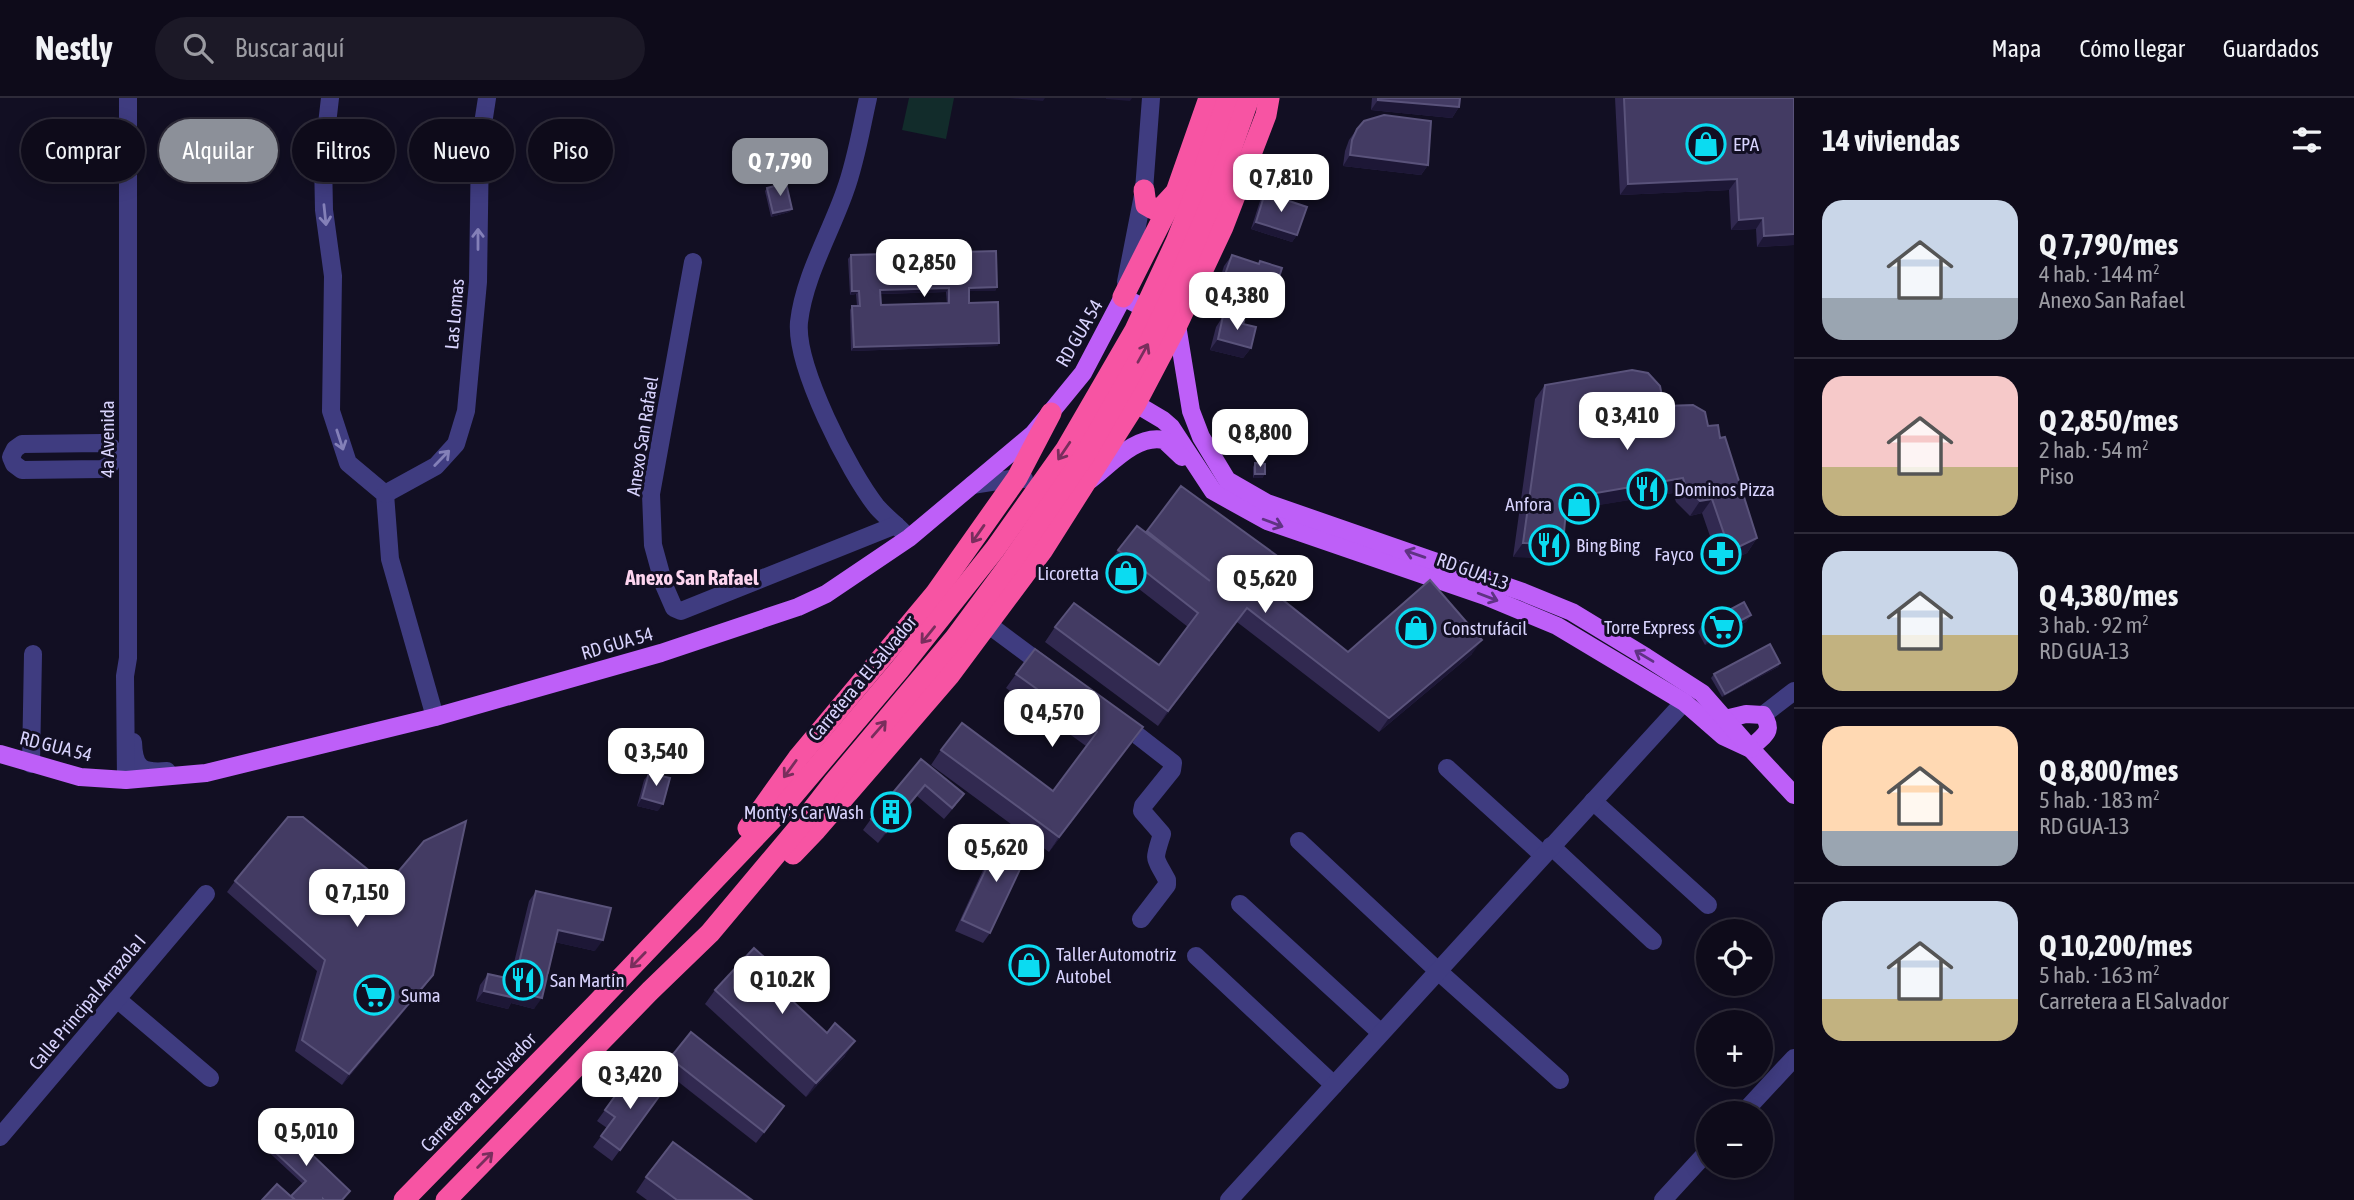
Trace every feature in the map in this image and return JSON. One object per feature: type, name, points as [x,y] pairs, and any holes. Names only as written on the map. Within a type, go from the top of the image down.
[{"type":"highway","points":[[1124,297],[1176,192],[1209,98]]},
{"type":"highway","name":"Carretera a El Salvador","points":[[412,1197],[779,812],[971,581],[1066,449],[1135,330],[1200,181],[1228,98]]},
{"type":"highway","points":[[710,933],[956,638],[1085,455],[1145,349],[1175,289],[1217,188],[1249,98]]},
{"type":"highway","points":[[453,1193],[650,991],[755,893],[816,830],[989,625],[1042,551],[1177,325],[1223,227],[1266,115],[1269,98]]},
{"type":"highway","points":[[1144,190],[1146,205],[1153,209],[1162,207],[1176,192]]},
{"type":"highway","points":[[685,911],[798,758],[935,594],[1020,478],[1051,413]]},
{"type":"highway","points":[[453,1193],[449,1169],[452,1160],[591,1021],[596,1004],[650,991]]},
{"type":"main road","name":"RD GUA 54","points":[[0,754],[80,777],[126,780],[218,770],[435,717],[661,653],[799,607],[826,594],[903,532],[972,485],[1018,448],[1087,376],[1124,297]]},
{"type":"main road","points":[[1124,297],[1177,325]]},
{"type":"main road","name":"RD GUA-13","points":[[1177,325],[1191,411],[1202,437],[1227,480],[1267,503],[1512,588],[1572,612],[1702,694],[1724,719],[1757,744],[1770,769],[1794,795]]},
{"type":"main road","name":"RD GUA-13","points":[[1087,376],[1171,427],[1213,491],[1267,521],[1485,596],[1557,626],[1684,702],[1723,736],[1757,744]]},
{"type":"main road","points":[[1077,489],[1127,450],[1147,440],[1157,439],[1173,447],[1213,491]]},
{"type":"main road","points":[[1724,719],[1746,714],[1763,715],[1768,722],[1757,744]]},
{"type":"street","name":"4a Avenida","points":[[126,780],[125,676],[128,658],[121,457],[128,98]]},
{"type":"street","points":[[330,98],[323,159],[324,210],[333,276],[331,411],[348,463],[385,494],[390,559],[435,717]]},
{"type":"street","name":"Las Lomas","points":[[385,494],[436,466],[456,444],[466,411],[478,282],[480,143],[487,98]]},
{"type":"street","points":[[868,98],[848,182],[807,287],[800,314],[800,340],[801,352],[815,390],[863,487],[878,508],[903,532]]},
{"type":"street","points":[[1124,297],[1144,190],[1151,98]]},
{"type":"street","name":"Anexo San Rafael","points":[[693,262],[651,494],[653,545],[674,608],[681,611],[903,532]]},
{"type":"street","points":[[102,443],[111,447],[121,457],[102,469],[22,470],[14,464],[11,457],[15,449],[22,444],[102,443]]},
{"type":"street","points":[[972,485],[1020,478],[1077,489]]},
{"type":"street","points":[[989,625],[1063,680]]},
{"type":"street","points":[[30,764],[33,654]]},
{"type":"street","points":[[128,658],[132,677],[133,754],[138,766],[150,772],[204,768],[218,770]]},
{"type":"street","points":[[1763,715],[1794,691]]},
{"type":"street","points":[[1229,1200],[1684,702]]},
{"type":"street","points":[[1106,712],[1173,763],[1172,770],[1143,806],[1142,811],[1162,834],[1155,858],[1167,880],[1167,886],[1141,919]]},
{"type":"street","points":[[1447,768],[1653,941]]},
{"type":"street","points":[[1592,801],[1708,905]]},
{"type":"street","points":[[1299,841],[1560,1080]]},
{"type":"street","name":"Calle Principal Arrazola I","points":[[0,1137],[206,894]]},
{"type":"street","points":[[1240,904],[1381,1033]]},
{"type":"street","points":[[1196,956],[1334,1085]]},
{"type":"street","points":[[117,999],[210,1078]]},
{"type":"street","points":[[1754,1101],[1794,1058]]},
{"type":"street","points":[[1663,1200],[1696,1164]]},
{"type":"green space","points":[[909,98],[954,98],[946,139],[902,130]]},
{"type":"building","points":[[1378,98],[1460,98],[1459,107]]},
{"type":"building","name":"EPA","points":[[1624,98],[1794,98],[1794,234],[1764,236],[1763,218],[1739,220],[1737,179],[1628,184]]},
{"type":"building","points":[[1384,115],[1431,121],[1428,165],[1350,155],[1357,129],[1364,121]]},
{"type":"building","points":[[786,183],[792,209],[773,213],[767,188]]},
{"type":"building","points":[[1265,193],[1307,207],[1297,235],[1256,222]]},
{"type":"building","points":[[996,251],[997,287],[969,288],[969,303],[998,302],[999,343],[854,347],[852,306],[860,306],[859,291],[852,291],[851,255]],"holes":[[[949,288],[949,303],[881,305],[880,290]]]},
{"type":"building","points":[[1232,255],[1282,268],[1272,299],[1222,283]]},
{"type":"building","points":[[1223,316],[1256,327],[1251,348],[1218,339]]},
{"type":"building","points":[[1632,370],[1648,373],[1660,386],[1664,406],[1693,405],[1705,412],[1708,426],[1718,425],[1720,438],[1725,437],[1757,538],[1730,551],[1712,499],[1700,501],[1686,488],[1683,478],[1567,498],[1563,544],[1523,543],[1545,385]]},
{"type":"building","points":[[1255,463],[1265,464],[1265,474],[1255,474]]},
{"type":"building","points":[[1181,486],[1287,563],[1268,588],[1348,652],[1430,580],[1482,640],[1389,718],[1247,608],[1168,711],[1055,627],[1074,603],[1159,665],[1198,613],[1118,550],[1137,526],[1210,581],[1147,531]]},
{"type":"building","points":[[1744,602],[1751,615],[1710,637],[1703,624]]},
{"type":"building","points":[[1770,644],[1780,663],[1725,694],[1714,674]]},
{"type":"building","points":[[1035,649],[1143,727],[1059,837],[941,750],[962,723],[1053,791],[1097,732],[1016,674]]},
{"type":"building","name":"Monty's Car Wash","points":[[921,759],[964,794],[952,808],[925,785],[886,832],[871,819]]},
{"type":"building","points":[[649,773],[670,778],[663,804],[642,798]]},
{"type":"building","points":[[288,817],[303,817],[387,885],[424,841],[466,821],[433,975],[349,1074],[302,1040],[325,960],[235,881]]},
{"type":"building","points":[[1002,835],[1030,848],[990,933],[962,920]]},
{"type":"building","points":[[536,891],[611,908],[603,940],[558,930],[542,998],[517,992],[515,998],[484,991],[488,974],[515,980]]},
{"type":"building","points":[[754,948],[795,985],[786,995],[827,1033],[835,1023],[855,1041],[816,1083],[715,990]]},
{"type":"building","points":[[691,1032],[784,1106],[764,1132],[670,1058]]},
{"type":"building","points":[[643,1076],[663,1091],[620,1150],[601,1136],[615,1117],[605,1110],[620,1089],[630,1095]]},
{"type":"building","points":[[279,1123],[350,1191],[342,1200],[295,1200],[291,1196],[306,1181],[262,1140]]},
{"type":"building","points":[[673,1142],[752,1200],[677,1200],[646,1177]]},
{"type":"building","points":[[277,1184],[295,1200],[262,1200]]},
{"type":"place","name":"EPA","points":[[1706,144]]},
{"type":"place","name":"Dominos Pizza","points":[[1647,489]]},
{"type":"place","name":"Anfora","points":[[1579,504]]},
{"type":"place","name":"Bing Bing","points":[[1549,545]]},
{"type":"place","name":"Fayco","points":[[1721,554]]},
{"type":"place","name":"Licoretta","points":[[1126,573]]},
{"type":"place","name":"Torre Express","points":[[1722,627]]},
{"type":"place","name":"Construfácil","points":[[1416,628]]},
{"type":"place","name":"Monty's Car Wash","points":[[891,812]]},
{"type":"place","name":"Taller Automotriz Autobel","points":[[1029,965]]},
{"type":"place","name":"San Martín","points":[[523,980]]},
{"type":"place","name":"Suma","points":[[374,995]]},
{"type":"district","name":"Anexo San Rafael","points":[[692,578]]}]
